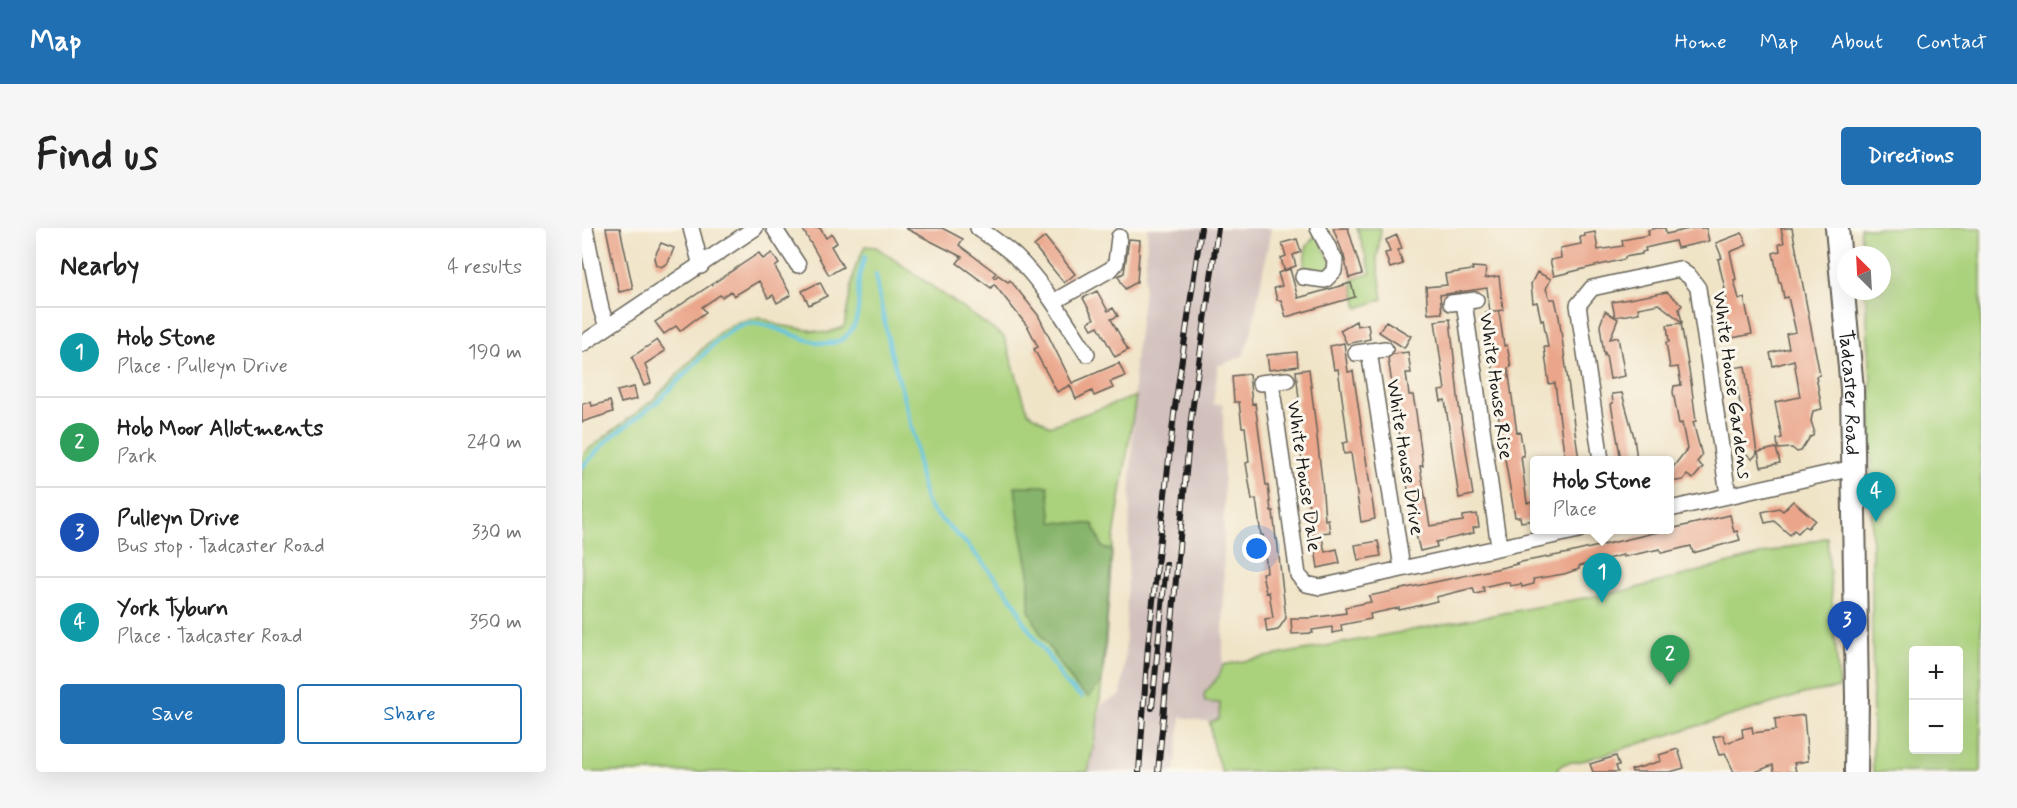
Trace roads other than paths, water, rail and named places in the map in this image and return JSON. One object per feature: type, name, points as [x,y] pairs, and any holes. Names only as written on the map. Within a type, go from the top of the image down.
[{"type":"main road","name":"Tadcaster Road","points":[[1837,228],[1852,389],[1856,772]]},
{"type":"street","points":[[585,228],[601,309],[607,327]]},
{"type":"street","points":[[691,228],[701,266]]},
{"type":"street","points":[[582,344],[755,228]]},
{"type":"street","points":[[774,228],[798,266]]},
{"type":"street","points":[[978,228],[1014,255],[1053,302],[1087,354]]},
{"type":"street","points":[[1303,277],[1325,280],[1334,271],[1335,260],[1318,228]]},
{"type":"street","points":[[1053,302],[1111,269],[1116,263],[1119,237]]},
{"type":"street","name":"White House Gardens","points":[[1599,456],[1578,305],[1592,288],[1679,269],[1690,277],[1698,288],[1728,495]]},
{"type":"street","name":"White House Rise","points":[[1463,302],[1499,547]]},
{"type":"street","name":"White House Drive","points":[[1370,351],[1402,568]]},
{"type":"street","name":"White House Dale","points":[[1287,380],[1265,382],[1298,575],[1306,584],[1320,587],[1402,568]]},
{"type":"street","points":[[1674,508],[1853,468]]},
{"type":"street","points":[[1402,568],[1560,534]]},
{"type":"waterway","points":[[687,372],[721,337],[746,324],[771,327],[814,342],[840,341],[854,326],[858,306],[859,278],[865,256]]},
{"type":"waterway","points":[[876,274],[891,352],[915,439],[919,473],[926,501],[931,510],[967,544],[1004,588],[1017,606],[1023,621],[1065,683],[1082,697]]},
{"type":"waterway","points":[[582,467],[609,439],[656,403],[685,374]]},
{"type":"railway","points":[[1139,772],[1148,646],[1174,414],[1201,228]]},
{"type":"railway","points":[[1158,772],[1191,419],[1218,228]]},
{"type":"railway","points":[[1152,708],[1166,564]]},
{"type":"place","name":"York Tyburn","points":[[1876,522]]},
{"type":"place","name":"Hob Stone","points":[[1602,603]]},
{"type":"place","name":"Pulleyn Drive","points":[[1847,651]]},
{"type":"place","name":"Hob Moor Allotments","points":[[1670,685]]}]
